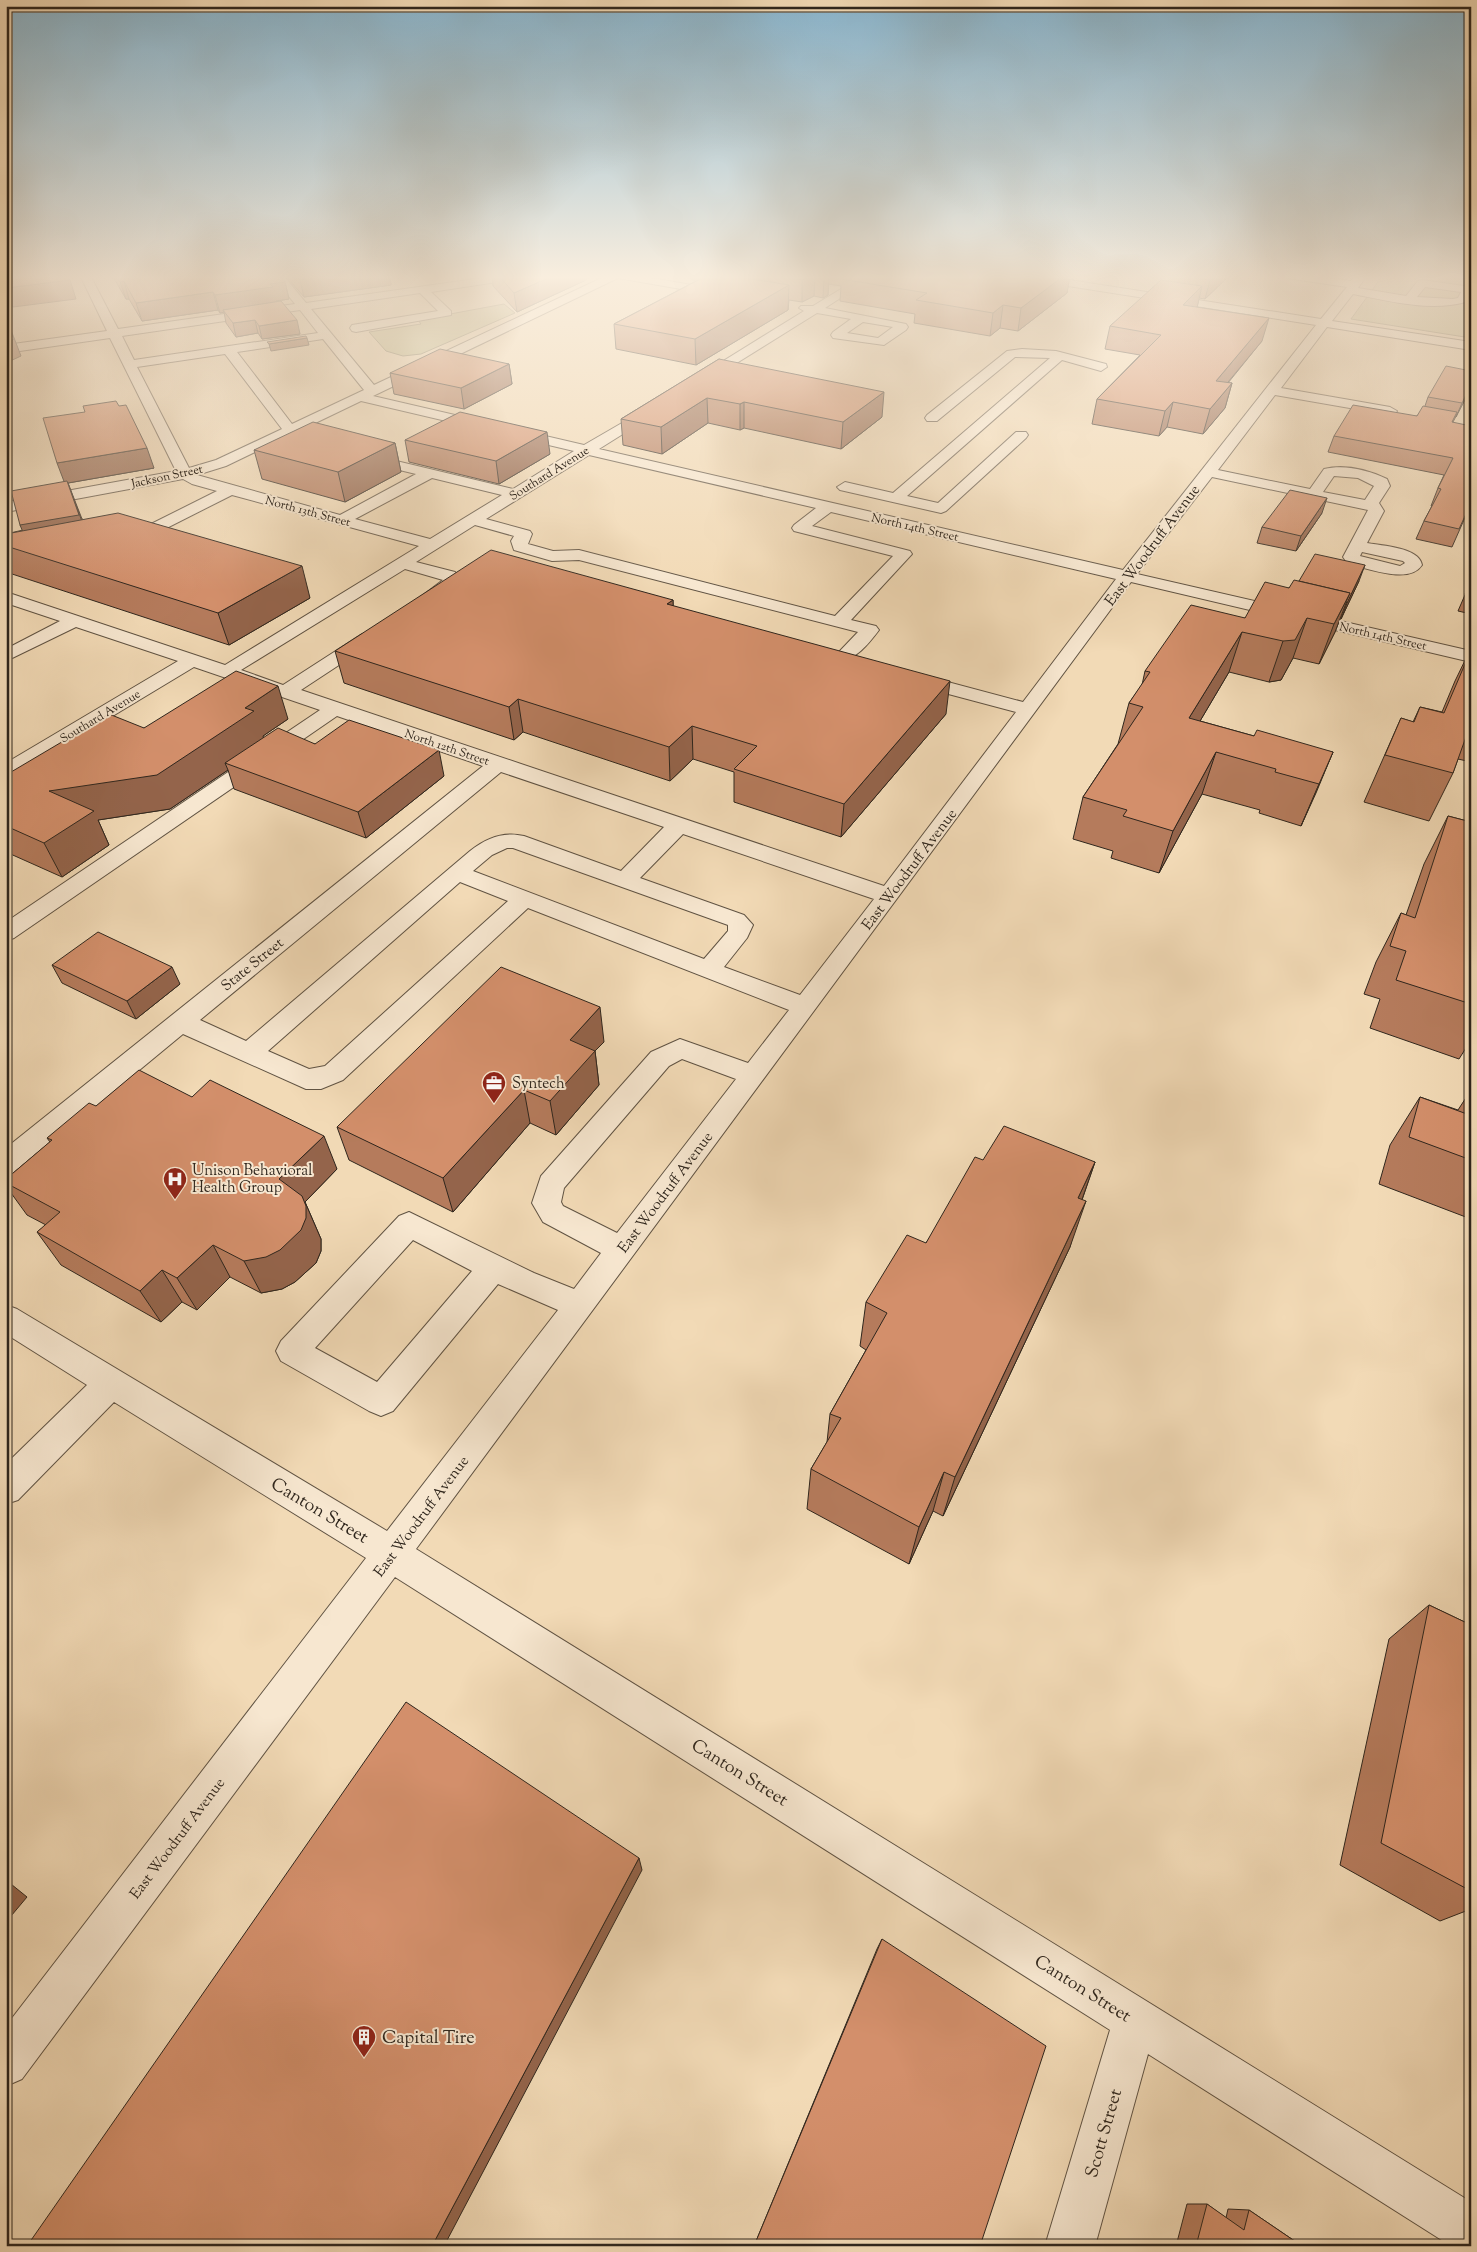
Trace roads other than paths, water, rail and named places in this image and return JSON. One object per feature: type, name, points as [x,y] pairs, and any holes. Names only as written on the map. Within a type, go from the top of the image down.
[{"type":"street","points":[[138,380],[186,474]]},
{"type":"street","points":[[250,380],[286,432],[308,441]]},
{"type":"street","points":[[357,380],[366,394]]},
{"type":"street","name":"Jackson Street","points":[[6,507],[186,474],[221,463],[395,380]]},
{"type":"street","points":[[686,388],[699,380]]},
{"type":"street","points":[[932,418],[979,380]]},
{"type":"street","points":[[896,498],[1031,380]]},
{"type":"street","name":"East Woodruff Avenue","points":[[6,2063],[580,1306],[1127,576],[1279,380]]},
{"type":"street","points":[[1271,390],[1405,414]]},
{"type":"street","name":"North 14th Street","points":[[366,394],[457,420],[585,451],[1471,657]]},
{"type":"street","name":"Southard Avenue","points":[[226,672],[670,399]]},
{"type":"street","points":[[440,429],[457,420]]},
{"type":"street","points":[[845,486],[941,508],[1021,435]]},
{"type":"street","points":[[382,461],[398,452]]},
{"type":"street","points":[[349,453],[515,494]]},
{"type":"street","points":[[1208,472],[1375,507],[1376,511],[1357,546]]},
{"type":"street","points":[[1314,494],[1329,472],[1344,472],[1368,476],[1382,482],[1382,486],[1370,505]]},
{"type":"street","points":[[342,520],[430,473]]},
{"type":"street","name":"North 13th Street","points":[[186,474],[197,481],[432,545]]},
{"type":"street","points":[[154,544],[128,538],[231,490]]},
{"type":"street","points":[[828,507],[800,528],[904,554],[839,622]]},
{"type":"street","points":[[473,520],[524,534],[519,541],[520,547],[544,554],[552,556],[580,555],[870,630],[839,662]]},
{"type":"street","points":[[402,563],[449,576],[453,582],[413,608]]},
{"type":"street","name":"North 12th Street","points":[[6,597],[888,896]]},
{"type":"street","points":[[6,656],[74,620]]},
{"type":"street","points":[[285,692],[381,629]]},
{"type":"street","name":"Southard Avenue","points":[[6,772],[193,660]]},
{"type":"street","points":[[896,674],[1029,709]]},
{"type":"street","points":[[6,933],[335,708]]},
{"type":"street","name":"State Street","points":[[6,1164],[498,764]]},
{"type":"street","points":[[625,880],[679,825]]},
{"type":"street","points":[[249,1053],[494,842],[504,840],[516,840],[736,920],[741,925],[739,933],[708,970]]},
{"type":"street","points":[[458,873],[805,1007]]},
{"type":"street","points":[[180,1022],[306,1079],[320,1079],[334,1073],[524,899]]},
{"type":"street","points":[[622,1250],[553,1214],[546,1203],[551,1184],[660,1059],[680,1048],[753,1075]]},
{"type":"street","points":[[493,1268],[381,1401],[292,1351],[409,1224],[493,1268],[580,1306]]},
{"type":"street","name":"Canton Street","points":[[6,1318],[392,1554],[1471,2230]]},
{"type":"street","points":[[6,1488],[112,1382]]},
{"type":"street","name":"Scott Street","points":[[1070,2246],[1135,2021]]},
{"type":"place","name":"Syntech","points":[[494,1104]]},
{"type":"place","name":"Unison Behavioral Health Group","points":[[175,1200]]},
{"type":"place","name":"Capital Tire","points":[[364,2058]]}]
